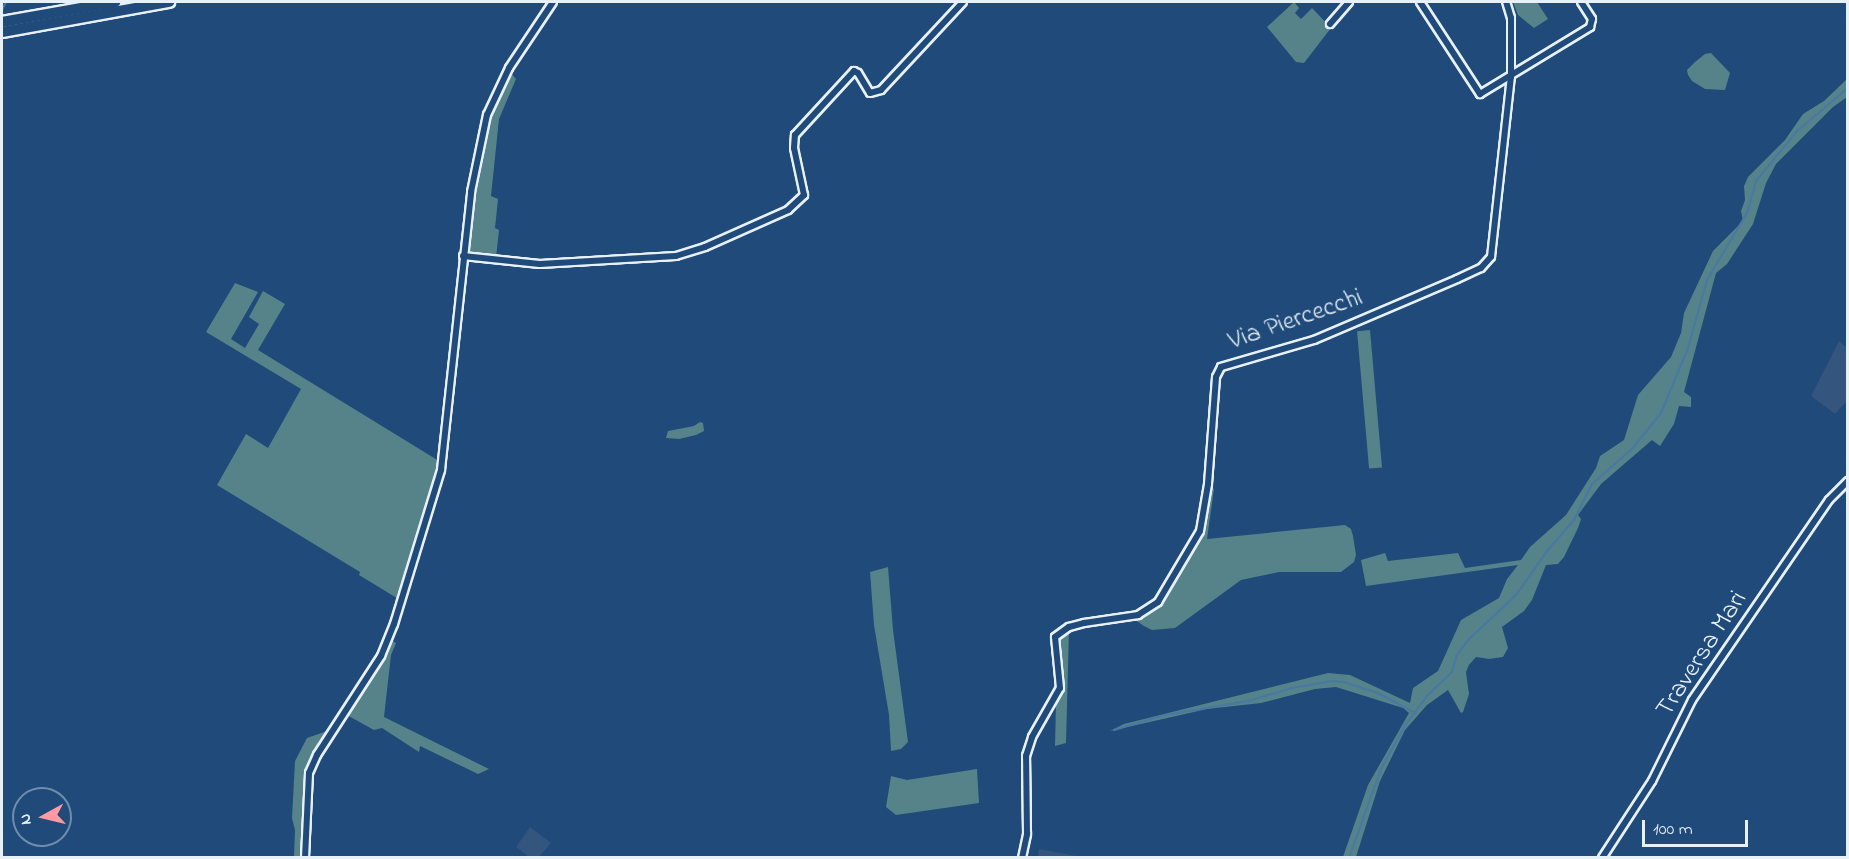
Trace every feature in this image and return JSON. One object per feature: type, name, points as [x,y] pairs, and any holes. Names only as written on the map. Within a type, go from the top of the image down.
[{"type":"highway","points":[[2,22],[115,2]]},
{"type":"highway","points":[[2,32],[169,2]]},
{"type":"street","points":[[305,858],[309,773],[316,755],[381,656],[394,624],[441,470],[471,192],[487,115],[509,68],[553,2]]},
{"type":"street","points":[[464,256],[540,264],[675,256],[705,247],[788,210],[804,195],[794,148],[795,135],[854,71],[858,73],[866,90],[875,93],[880,90],[963,2]]},
{"type":"street","points":[[1330,24],[1349,2]]},
{"type":"street","points":[[1420,2],[1480,94],[1590,27],[1592,19],[1583,2]]},
{"type":"street","name":"Via Piercecchi","points":[[1023,858],[1027,834],[1026,756],[1032,737],[1060,688],[1055,637],[1069,627],[1138,615],[1149,610],[1158,602],[1177,572],[1200,531],[1208,484],[1216,377],[1221,367],[1314,340],[1481,268],[1491,257],[1511,77],[1511,18],[1506,2]]},
{"type":"street","name":"Traversa Mari","points":[[1602,858],[1652,781],[1692,700],[1829,500],[1848,481]]},
{"type":"shaded area","points":[[1839,341],[1847,348],[1847,401],[1835,414],[1811,396]]},
{"type":"shaded area","points":[[530,827],[551,843],[539,857],[529,857],[516,847]]},
{"type":"shaded area","points":[[1039,849],[1081,857],[1038,857]]},
{"type":"green space","points":[[1294,2],[1299,8],[1295,13],[1301,19],[1312,8],[1331,28],[1304,63],[1296,62],[1267,27]]},
{"type":"green space","points":[[1513,2],[1537,2],[1548,19],[1534,28],[1518,15]]},
{"type":"green space","points":[[1711,53],[1730,73],[1725,90],[1705,89],[1692,81],[1688,75],[1687,70],[1695,62],[1705,54]]},
{"type":"green space","points":[[511,73],[516,79],[499,119],[491,196],[498,199],[495,228],[499,230],[496,258],[466,255],[488,120]]},
{"type":"green space","points":[[1847,79],[1847,97],[1833,107],[1776,164],[1766,183],[1753,224],[1727,264],[1716,273],[1684,392],[1691,397],[1691,407],[1679,406],[1674,424],[1660,446],[1652,440],[1601,484],[1578,515],[1581,519],[1578,528],[1564,557],[1558,564],[1546,565],[1532,600],[1524,611],[1502,627],[1508,648],[1503,657],[1489,659],[1476,657],[1469,665],[1466,672],[1469,694],[1463,712],[1461,713],[1448,690],[1427,705],[1405,730],[1380,781],[1356,857],[1343,857],[1368,785],[1409,713],[1403,708],[1336,687],[1315,689],[1261,703],[1207,709],[1110,731],[1124,724],[1328,673],[1350,675],[1410,703],[1413,688],[1438,671],[1461,620],[1499,598],[1507,579],[1518,565],[1366,586],[1361,560],[1385,553],[1388,561],[1458,553],[1465,568],[1521,560],[1530,547],[1566,515],[1596,468],[1600,456],[1624,440],[1638,395],[1671,357],[1681,333],[1684,313],[1713,251],[1743,221],[1741,211],[1745,200],[1744,186],[1748,177],[1785,140],[1803,114],[1824,101]]},
{"type":"green space","points":[[235,283],[258,292],[231,339],[245,348],[259,324],[249,317],[263,291],[285,304],[258,350],[439,461],[400,600],[359,575],[360,572],[217,485],[246,434],[268,448],[301,389],[206,332]]},
{"type":"green space","points":[[1370,330],[1382,467],[1369,469],[1357,331]]},
{"type":"green space","points":[[700,422],[703,423],[704,431],[696,435],[679,439],[666,438],[668,431],[694,426]]},
{"type":"green space","points":[[1209,486],[1214,489],[1207,539],[1345,525],[1351,529],[1353,536],[1356,555],[1354,562],[1341,572],[1279,572],[1241,580],[1175,628],[1152,630],[1144,626],[1134,619],[1149,613],[1159,604],[1200,533]]},
{"type":"green space","points":[[888,567],[893,630],[908,742],[901,749],[891,751],[889,715],[874,625],[870,572]]},
{"type":"green space","points":[[1069,630],[1066,743],[1055,746],[1056,702],[1062,687],[1056,637]]},
{"type":"green space","points":[[391,640],[396,643],[391,655],[384,717],[489,769],[478,774],[420,746],[419,752],[382,728],[374,730],[345,714]]},
{"type":"green space","points":[[327,731],[311,757],[304,775],[301,857],[294,857],[295,830],[292,818],[295,761],[307,738]]},
{"type":"green space","points":[[977,769],[979,803],[896,815],[886,807],[891,776],[907,780]]},
{"type":"waterway","points":[[2,10],[6,2]]},
{"type":"waterway","points":[[1349,858],[1381,769],[1406,724],[1426,697],[1452,672],[1457,655],[1469,639],[1516,595],[1547,551],[1574,520],[1592,484],[1632,449],[1661,413],[1688,348],[1707,280],[1747,213],[1756,181],[1797,131],[1848,88]]},
{"type":"waterway","points":[[1114,730],[1165,715],[1248,701],[1292,688],[1332,681],[1344,682],[1378,693],[1413,712]]}]
